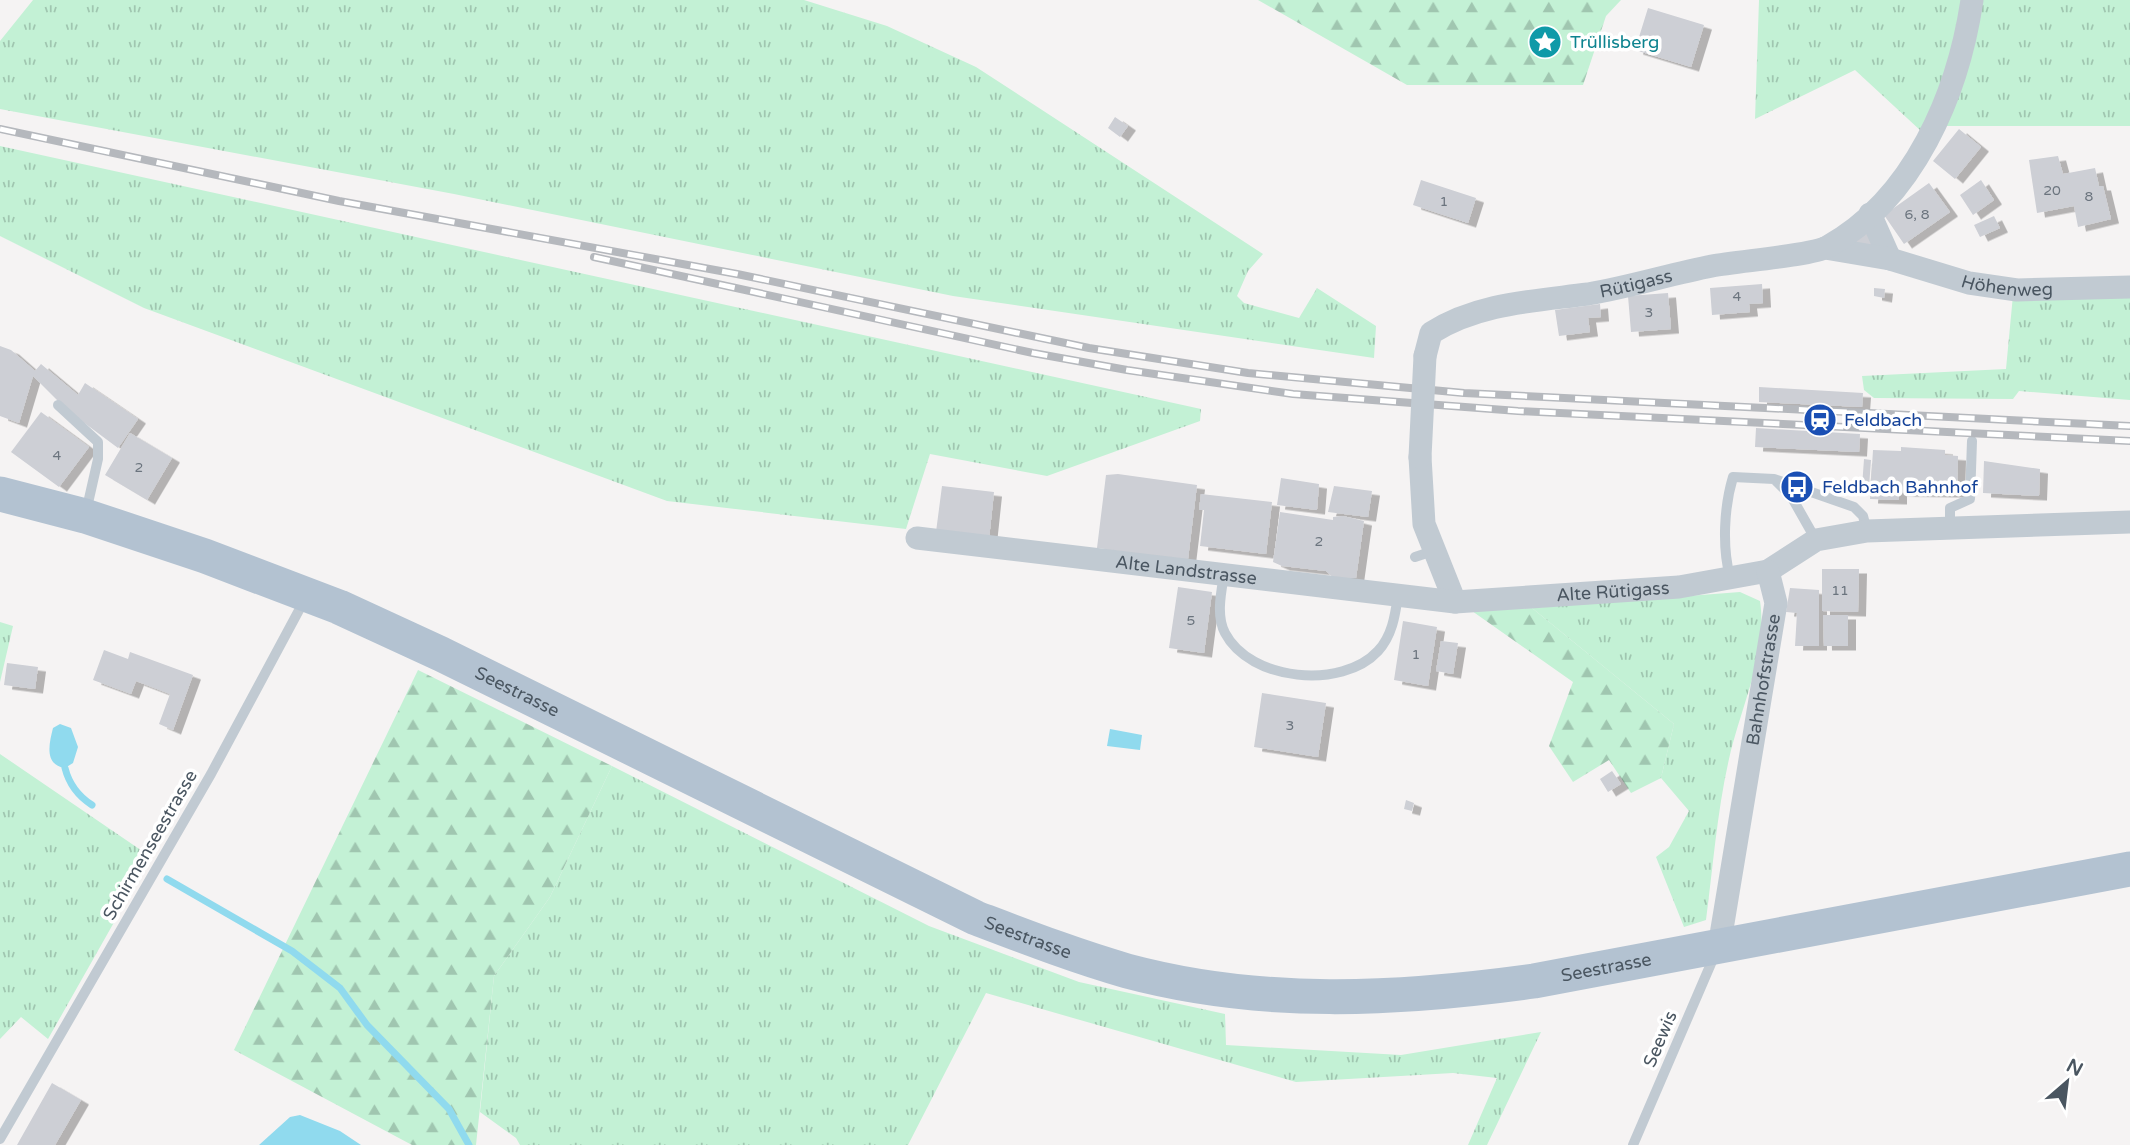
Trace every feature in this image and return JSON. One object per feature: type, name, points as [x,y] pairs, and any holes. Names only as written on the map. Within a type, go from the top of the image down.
[{"type":"main road","name":"Seestrasse","points":[[0,494],[85,516],[308,594],[441,654],[976,918],[1056,949],[1128,971],[1241,990],[1358,999],[1434,995],[1534,981],[2130,869]]},
{"type":"street","name":"Rütigass","points":[[1455,602],[1424,554],[1420,457],[1425,356],[1431,333],[1451,321],[1476,312],[1607,291],[1711,266],[1825,248],[1870,214],[1903,180],[1935,125],[1958,63],[1972,0]]},
{"type":"street","points":[[1870,214],[1890,259]]},
{"type":"street","name":"Höhenweg","points":[[1825,248],[1890,259],[1937,275],[2017,289],[2130,287]]},
{"type":"street","points":[[1768,571],[1815,540],[1867,531],[2130,522]]},
{"type":"street","name":"Alte Landstrasse","points":[[917,538],[1455,602]]},
{"type":"street","name":"Alte Rütigass","points":[[1455,602],[1679,587],[1768,571]]},
{"type":"street","name":"Bahnhofstrasse","points":[[1719,947],[1776,603],[1768,571]]},
{"type":"lane","points":[[58,405],[98,442],[98,459],[85,516]]},
{"type":"lane","points":[[1950,528],[1950,508],[1970,499],[1972,442]]},
{"type":"lane","points":[[1731,577],[1725,549],[1729,491],[1734,477],[1774,479],[1854,507],[1863,516],[1867,531]]},
{"type":"lane","points":[[1774,479],[1791,496],[1815,540]]},
{"type":"lane","points":[[1223,575],[1220,609],[1225,634],[1249,657],[1267,667],[1301,676],[1317,676],[1350,669],[1376,653],[1391,629],[1398,596]]},
{"type":"lane","name":"Schirmenseestrasse","points":[[0,1139],[205,785],[308,594]]},
{"type":"lane","name":"Seewis","points":[[1633,1145],[1719,947]]},
{"type":"green space","points":[[33,0],[804,0],[887,26],[976,67],[1263,254],[1248,271],[1237,296],[1244,303],[1299,318],[1317,288],[1376,326],[1374,358],[953,296],[454,194],[0,109],[0,41]]},
{"type":"green space","points":[[1258,0],[1621,0],[1606,16],[1583,85],[1407,85]]},
{"type":"green space","points":[[1759,0],[2130,0],[2130,126],[1941,126],[1921,131],[1855,70],[1755,119]]},
{"type":"green space","points":[[0,146],[1201,409],[1200,421],[1047,476],[930,454],[906,529],[667,501],[144,308],[0,236]]},
{"type":"green space","points":[[2130,293],[2130,400],[2019,391],[2013,399],[1874,398],[1864,390],[1862,376],[2006,369],[2013,295]]},
{"type":"green space","points":[[1740,592],[1760,601],[1757,661],[1725,779],[1706,920],[1684,927],[1656,857],[1669,847],[1689,811],[1661,778],[1674,724],[1532,608]]},
{"type":"green space","points":[[1532,608],[1674,724],[1661,778],[1631,793],[1609,760],[1573,782],[1549,746],[1573,682],[1472,611]]},
{"type":"green space","points":[[0,622],[13,626],[0,682]]},
{"type":"green space","points":[[418,670],[612,766],[550,897],[494,976],[476,1145],[412,1145],[234,1050]]},
{"type":"green space","points":[[0,754],[151,857],[48,1039],[21,1017],[0,1039]]},
{"type":"green space","points":[[612,766],[929,926],[1079,982],[1225,1014],[1226,1045],[1401,1055],[1541,1032],[1487,1145],[1468,1145],[1497,1078],[1453,1073],[1296,1082],[986,993],[908,1145],[520,1145],[516,1138],[480,1112],[494,976],[550,897]]},
{"type":"water","points":[[60,724],[71,728],[78,747],[73,763],[65,768],[54,763],[50,753],[53,728]]},
{"type":"water","points":[[1110,729],[1142,735],[1140,750],[1107,746]]},
{"type":"water","points":[[300,1115],[340,1131],[361,1145],[259,1145],[290,1117]]},
{"type":"building","points":[[1648,8],[1704,25],[1691,67],[1635,50]]},
{"type":"building","points":[[1115,117],[1128,126],[1120,137],[1108,128]]},
{"type":"building","points":[[1959,129],[1981,147],[1955,179],[1933,161]]},
{"type":"building","points":[[2058,156],[2063,174],[2095,168],[2099,186],[2103,186],[2111,219],[2078,227],[2074,206],[2037,213],[2029,160]]},
{"type":"building","points":[[1421,180],[1476,198],[1468,223],[1413,205]]},
{"type":"building","points":[[1981,180],[1994,200],[1973,215],[1960,195]]},
{"type":"building","points":[[1929,183],[1950,212],[1904,244],[1884,215]]},
{"type":"building","points":[[1994,216],[2000,228],[1980,237],[1974,225]]},
{"type":"building","points":[[1853,233],[1874,233],[1874,247],[1853,247]]},
{"type":"building","points":[[1762,284],[1763,303],[1749,304],[1750,312],[1712,315],[1710,288]]},
{"type":"building","points":[[1874,288],[1885,289],[1884,298],[1874,296]]},
{"type":"building","points":[[1668,293],[1671,329],[1631,332],[1628,296]]},
{"type":"building","points":[[1600,304],[1601,317],[1588,318],[1590,332],[1559,336],[1555,310]]},
{"type":"building","points":[[0,346],[11,350],[35,371],[41,364],[78,395],[85,383],[138,419],[118,448],[67,410],[33,376],[19,423],[0,416]]},
{"type":"building","points":[[1759,387],[1863,393],[1862,407],[1759,402]]},
{"type":"building","points":[[41,412],[89,447],[59,487],[11,452]]},
{"type":"building","points":[[1756,428],[1860,434],[1859,452],[1755,447]]},
{"type":"building","points":[[130,433],[172,458],[147,500],[105,475]]},
{"type":"building","points":[[1901,447],[1945,450],[1945,455],[1958,456],[1957,493],[1899,492],[1899,500],[1870,499],[1873,450],[1901,451]]},
{"type":"building","points":[[1864,459],[1871,460],[1869,487],[1862,487]]},
{"type":"building","points":[[1984,461],[2040,469],[2039,496],[1983,493]]},
{"type":"building","points":[[1118,474],[1197,485],[1188,559],[1097,548],[1106,475]]},
{"type":"building","points":[[1281,478],[1319,484],[1317,510],[1277,505]]},
{"type":"building","points":[[942,486],[994,492],[989,539],[936,532]]},
{"type":"building","points":[[1334,486],[1372,491],[1368,517],[1328,512]]},
{"type":"building","points":[[1201,494],[1272,502],[1266,554],[1200,546],[1204,510],[1199,510]]},
{"type":"building","points":[[1280,512],[1333,520],[1333,517],[1343,516],[1364,521],[1356,578],[1334,578],[1326,571],[1282,566],[1273,562]]},
{"type":"building","points":[[1822,569],[1859,569],[1858,612],[1822,611]]},
{"type":"building","points":[[1178,587],[1212,592],[1204,653],[1169,648]]},
{"type":"building","points":[[1790,588],[1819,590],[1819,646],[1795,646],[1797,613],[1786,612]]},
{"type":"building","points":[[1823,615],[1848,615],[1848,646],[1824,646]]},
{"type":"building","points":[[1403,621],[1437,627],[1428,686],[1394,680]]},
{"type":"building","points":[[1441,641],[1458,643],[1453,674],[1436,671]]},
{"type":"building","points":[[104,650],[128,659],[130,652],[193,675],[173,730],[159,724],[170,694],[136,681],[131,694],[93,680]]},
{"type":"building","points":[[7,663],[38,667],[35,689],[4,685]]},
{"type":"building","points":[[1262,693],[1326,703],[1318,757],[1254,747]]},
{"type":"building","points":[[1612,771],[1621,784],[1608,792],[1600,779]]},
{"type":"building","points":[[1406,800],[1414,803],[1412,811],[1404,809]]},
{"type":"building","points":[[52,1083],[81,1100],[55,1145],[17,1145]]},
{"type":"waterway","points":[[65,768],[75,789],[92,805]]},
{"type":"waterway","points":[[167,879],[292,951],[340,988],[367,1025],[449,1109],[469,1145]]},
{"type":"railway","points":[[0,129],[339,201],[737,274],[1089,348],[1248,373],[1464,393],[2130,426]]},
{"type":"railway","points":[[594,257],[1033,353],[1127,370],[1293,394],[1518,411],[2130,441]]},
{"type":"place","name":"Trüllisberg","points":[[1545,42]]},
{"type":"place","name":"Feldbach","points":[[1820,420]]},
{"type":"place","name":"Feldbach Bahnhof","points":[[1797,487]]}]
